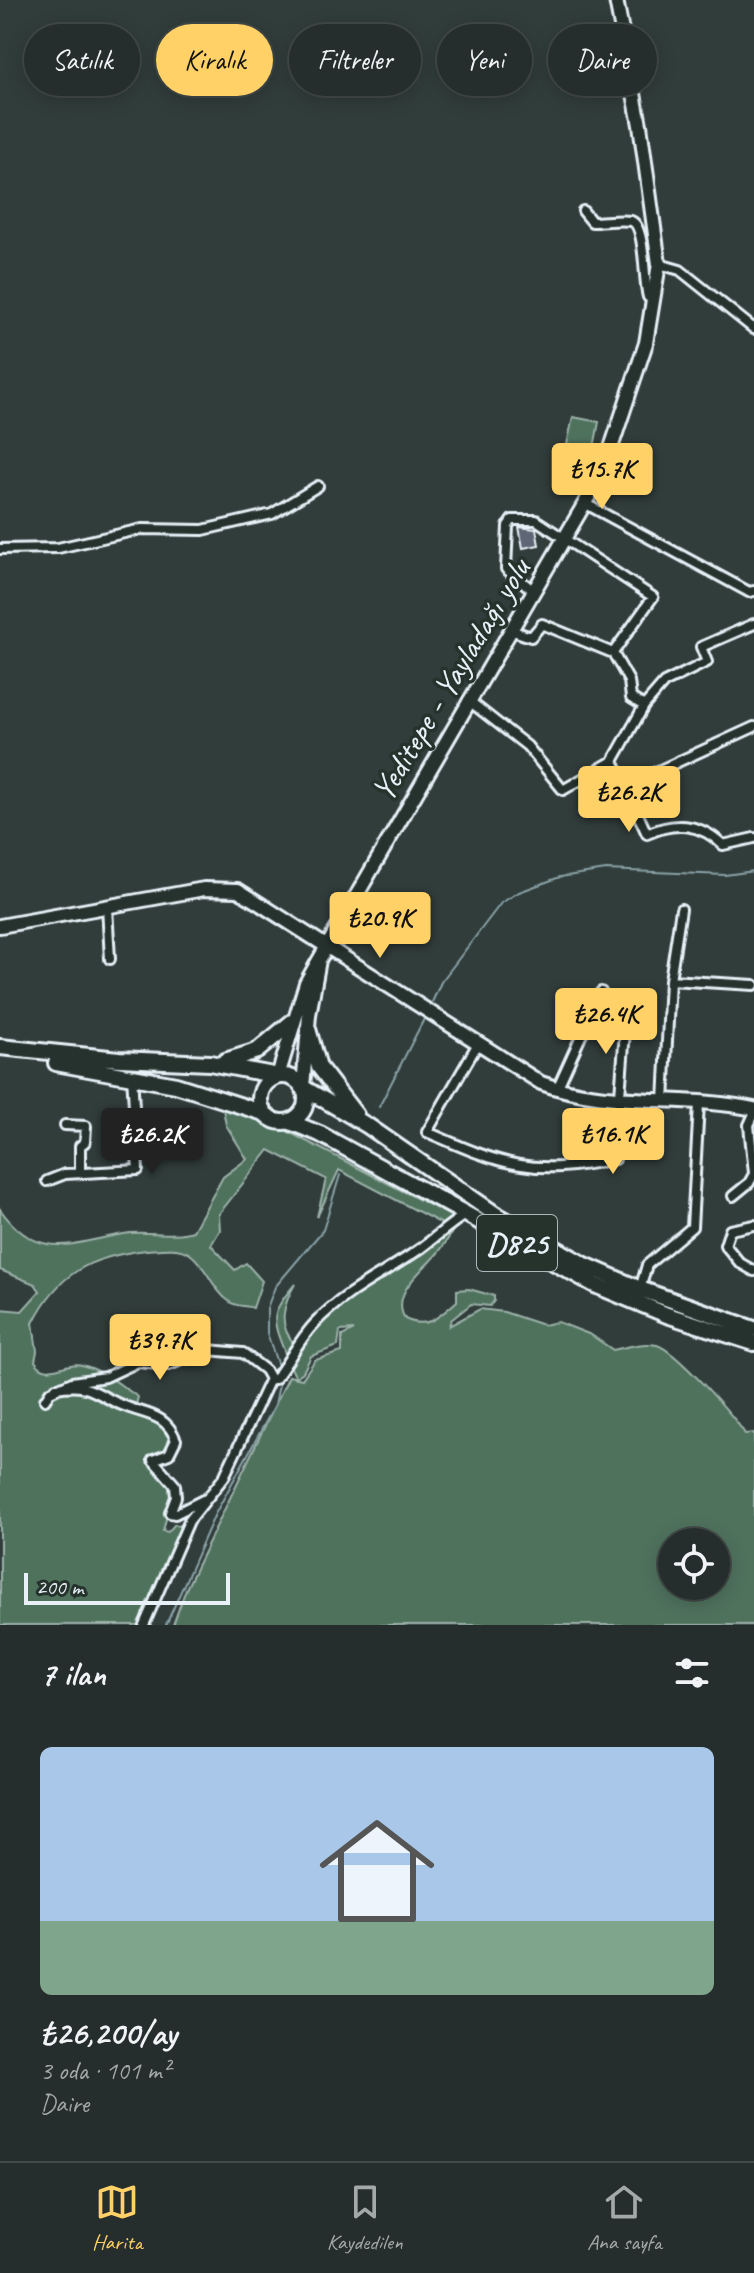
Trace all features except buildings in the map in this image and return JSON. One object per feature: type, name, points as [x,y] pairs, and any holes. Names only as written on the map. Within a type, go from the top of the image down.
[{"type":"highway","points":[[0,1047],[107,1059],[210,1063],[232,1061],[257,1051],[292,1022]]},
{"type":"highway","points":[[308,1029],[319,1067],[342,1100],[368,1126]]},
{"type":"highway","points":[[0,1056],[132,1075],[204,1092],[264,1113],[275,1121],[290,1122],[305,1109],[303,1087],[294,1079],[210,1063]]},
{"type":"highway","points":[[264,1113],[260,1102],[262,1090],[278,1076]]},
{"type":"highway","name":"D825","points":[[303,1087],[368,1126],[495,1214],[585,1265],[640,1289],[754,1329]]},
{"type":"highway","name":"D825","points":[[290,1122],[320,1134],[613,1294],[754,1343]]},
{"type":"main road","name":"Yeditepe - Yayladağı yolu","points":[[616,0],[621,24]]},
{"type":"main road","name":"Yeditepe - Yayladağı yolu","points":[[278,1076],[306,983],[603,472],[646,343],[659,264],[634,96]]},
{"type":"main road","points":[[0,926],[204,889],[238,890],[477,1045],[528,1076],[557,1089],[754,1111]]},
{"type":"main road","name":"Yeditepe - Yayladağı yolu","points":[[303,1087],[319,960]]},
{"type":"street","points":[[583,211],[592,222],[631,221],[638,225],[642,232],[642,278],[648,297],[653,301]]},
{"type":"street","points":[[659,264],[680,270],[754,329]]},
{"type":"street","points":[[0,549],[58,548],[142,529],[203,530],[272,514],[318,486]]},
{"type":"street","points":[[586,504],[749,592],[754,591]]},
{"type":"street","points":[[534,591],[506,569],[508,526],[512,520],[536,520],[565,542],[653,597],[613,653]]},
{"type":"street","points":[[510,630],[531,637],[542,624],[556,627],[613,653],[629,681],[631,698],[644,706]]},
{"type":"street","points":[[468,700],[527,746],[563,790],[613,761],[644,706],[664,683],[707,662],[701,647],[754,624]]},
{"type":"street","points":[[623,787],[754,727]]},
{"type":"street","points":[[613,761],[647,834],[667,825],[691,825],[723,845],[754,838]]},
{"type":"street","points":[[107,907],[110,959]]},
{"type":"street","points":[[664,1102],[670,980],[681,909]]},
{"type":"street","points":[[670,980],[754,985]]},
{"type":"street","points":[[557,1089],[601,992]]},
{"type":"street","points":[[477,1045],[427,1132],[526,1168],[571,1168],[615,1159],[626,1019]]},
{"type":"street","points":[[47,1181],[59,1175],[138,1170],[132,1075]]},
{"type":"street","points":[[640,1289],[647,1265],[692,1227],[699,1104]]},
{"type":"street","points":[[733,1196],[749,1183],[754,1174],[749,1125],[754,1111]]},
{"type":"street","points":[[65,1125],[86,1126],[85,1142],[80,1146],[80,1173]]},
{"type":"street","points":[[144,1625],[174,1549],[189,1521],[224,1477],[272,1379],[285,1366],[295,1345],[320,1318],[372,1277],[420,1248],[466,1214]]},
{"type":"street","points":[[754,1225],[730,1230],[725,1245],[740,1263],[754,1271]]},
{"type":"street","points":[[45,1400],[56,1388],[79,1380],[106,1377],[138,1362],[167,1366],[195,1352],[212,1349],[246,1354],[272,1379]]},
{"type":"street","points":[[56,1388],[91,1388],[127,1408],[153,1413],[176,1440],[168,1455],[153,1459],[176,1486],[170,1513],[177,1514],[206,1498]]},
{"type":"green space","points":[[573,417],[599,422],[590,468],[563,463]]},
{"type":"green space","points":[[222,1104],[283,1129],[459,1220],[440,1250],[405,1291],[401,1309],[405,1319],[420,1323],[433,1320],[457,1301],[457,1290],[469,1289],[494,1296],[494,1301],[490,1306],[471,1304],[451,1320],[449,1326],[480,1309],[504,1312],[543,1325],[558,1322],[591,1335],[613,1350],[640,1344],[657,1345],[677,1358],[717,1399],[745,1434],[754,1433],[754,1625],[173,1625],[186,1589],[289,1376],[302,1379],[315,1360],[342,1352],[342,1336],[354,1330],[340,1331],[338,1346],[311,1356],[303,1372],[296,1377],[275,1324],[281,1303],[295,1284],[287,1300],[284,1323],[295,1344],[313,1325],[446,1226],[339,1170],[317,1217],[326,1179],[269,1150],[219,1214],[220,1230],[211,1245],[235,1270],[246,1263],[262,1281],[253,1308],[235,1305],[224,1297],[190,1254],[175,1249],[158,1249],[110,1257],[80,1269],[54,1290],[33,1323],[37,1351],[35,1361],[40,1367],[51,1370],[76,1364],[98,1371],[138,1397],[135,1409],[169,1428],[175,1446],[155,1458],[175,1483],[163,1531],[168,1532],[175,1524],[181,1527],[139,1625],[0,1625],[0,1309],[22,1311],[40,1291],[35,1284],[0,1270],[0,1209],[15,1227],[30,1238],[60,1245],[130,1233],[178,1234],[193,1231],[223,1177],[247,1159],[226,1125]]},
{"type":"waterway","points":[[430,1007],[441,982],[501,903],[519,892],[560,877],[606,870],[725,875],[754,871]]},
{"type":"waterway","points":[[379,1107],[425,1017]]},
{"type":"waterway","points":[[279,1369],[267,1333],[267,1308],[275,1287],[323,1230],[340,1175]]},
{"type":"waterway","points":[[166,1625],[215,1514],[275,1405],[280,1379]]}]
